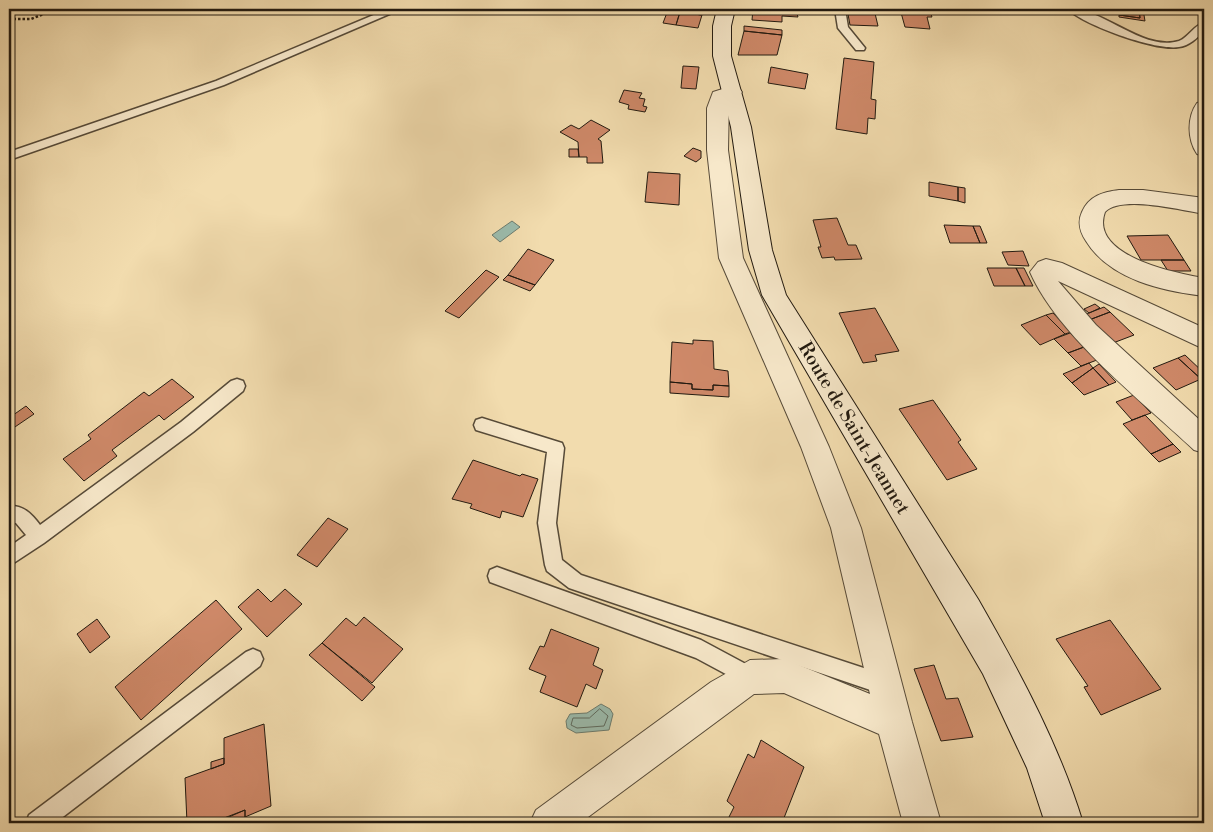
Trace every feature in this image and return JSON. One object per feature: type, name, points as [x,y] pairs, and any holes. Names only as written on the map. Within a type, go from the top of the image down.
[{"type":"street","name":"Route de Saint-Jeannet","points":[[726,9],[719,46],[749,164],[762,259],[774,293],[852,427],[954,591],[1005,679],[1042,762],[1064,823]]},
{"type":"street","points":[[732,92],[724,94],[719,99],[717,138],[731,258],[816,447],[846,528],[894,722],[922,823]]},
{"type":"street","points":[[1204,107],[1199,132],[1204,149]]},
{"type":"street","points":[[1204,206],[1164,201],[1110,199],[1098,204],[1092,214],[1090,227],[1098,241],[1113,256],[1134,270],[1156,278],[1204,287]]},
{"type":"street","points":[[1204,339],[1054,269],[1046,268],[1042,272],[1046,285],[1072,318],[1204,441]]},
{"type":"street","points":[[549,823],[722,694],[750,677],[784,676],[894,722]]},
{"type":"lane","points":[[9,156],[220,83],[396,9]]},
{"type":"lane","points":[[840,9],[843,28],[860,48]]},
{"type":"lane","points":[[1073,9],[1149,42],[1166,46],[1181,44],[1204,26]]},
{"type":"lane","points":[[9,557],[180,433],[237,386]]},
{"type":"lane","points":[[482,426],[556,448],[547,523],[554,564],[576,582],[885,685]]},
{"type":"lane","points":[[9,514],[13,513],[26,519],[38,537]]},
{"type":"lane","points":[[496,576],[701,650],[750,677]]},
{"type":"lane","points":[[37,823],[253,659]]},
{"type":"path","points":[[9,19],[31,19],[56,9]]},
{"type":"water","points":[[512,221],[520,227],[500,242],[492,235]]},
{"type":"water","points":[[601,704],[610,709],[613,714],[609,730],[576,733],[567,728],[566,721],[570,714],[587,713]]},
{"type":"building","points":[[666,9],[703,9],[701,15],[680,12],[676,25],[663,23],[668,10]]},
{"type":"building","points":[[753,9],[806,9],[806,14],[797,14],[798,17],[782,16],[782,22],[752,20]]},
{"type":"building","points":[[847,9],[874,9],[878,26],[850,25]]},
{"type":"building","points":[[900,9],[929,9],[932,17],[927,17],[930,29],[905,27]]},
{"type":"building","points":[[1118,9],[1139,9],[1140,18],[1119,15]]},
{"type":"building","points":[[1139,9],[1143,9],[1145,21],[1119,17],[1119,15],[1140,18]]},
{"type":"building","points":[[680,12],[702,15],[698,28],[676,25]]},
{"type":"building","points":[[744,26],[782,30],[782,35],[744,31]]},
{"type":"building","points":[[744,31],[782,35],[777,55],[738,55]]},
{"type":"building","points":[[844,58],[874,62],[871,99],[876,100],[875,119],[868,118],[867,134],[836,129]]},
{"type":"building","points":[[683,66],[699,67],[696,89],[681,88]]},
{"type":"building","points":[[771,67],[808,74],[805,89],[768,83]]},
{"type":"building","points":[[624,90],[642,93],[639,98],[645,99],[643,106],[647,107],[645,112],[628,109],[629,105],[619,102]]},
{"type":"building","points":[[591,120],[610,130],[598,139],[601,141],[603,163],[587,163],[587,157],[579,157],[578,142],[560,132],[571,125],[579,129]]},
{"type":"building","points":[[693,148],[701,151],[701,158],[696,162],[684,156]]},
{"type":"building","points":[[569,149],[578,149],[579,157],[569,157]]},
{"type":"building","points":[[648,172],[680,174],[679,205],[645,202]]},
{"type":"building","points":[[929,182],[958,187],[958,201],[929,196]]},
{"type":"building","points":[[958,187],[965,188],[965,203],[958,201]]},
{"type":"building","points":[[837,218],[848,245],[856,245],[862,259],[835,260],[834,257],[822,258],[818,247],[821,247],[813,220]]},
{"type":"building","points":[[944,225],[973,226],[980,243],[950,243]]},
{"type":"building","points":[[973,226],[980,226],[987,243],[980,243]]},
{"type":"building","points":[[1168,235],[1184,260],[1141,260],[1127,236]]},
{"type":"building","points":[[528,249],[554,260],[535,285],[508,275]]},
{"type":"building","points":[[1023,251],[1029,266],[1008,265],[1002,252]]},
{"type":"building","points":[[1161,260],[1184,260],[1191,271],[1168,271]]},
{"type":"building","points":[[987,268],[1016,268],[1025,286],[994,286]]},
{"type":"building","points":[[1016,268],[1024,268],[1033,286],[1025,286]]},
{"type":"building","points":[[486,270],[499,277],[459,318],[445,311]]},
{"type":"building","points":[[508,275],[535,285],[530,291],[503,280]]},
{"type":"building","points":[[1095,304],[1100,308],[1089,313],[1084,309]]},
{"type":"building","points":[[1104,307],[1110,312],[1089,320],[1084,315]]},
{"type":"building","points":[[875,308],[899,351],[875,355],[877,361],[863,363],[839,313]]},
{"type":"building","points":[[1110,312],[1134,335],[1113,343],[1089,320]]},
{"type":"building","points":[[1053,313],[1071,332],[1065,334],[1046,315]]},
{"type":"building","points":[[1046,315],[1065,334],[1040,345],[1021,325]]},
{"type":"building","points":[[1070,333],[1084,347],[1068,353],[1054,339]]},
{"type":"building","points":[[693,340],[713,341],[714,369],[728,371],[729,386],[713,385],[713,390],[692,389],[692,384],[670,382],[672,342],[693,344]]},
{"type":"building","points":[[1084,347],[1097,360],[1081,366],[1068,353]]},
{"type":"building","points":[[1185,355],[1204,373],[1204,378],[1201,379],[1178,358]]},
{"type":"building","points":[[1178,358],[1201,379],[1176,390],[1153,368]]},
{"type":"building","points":[[1089,363],[1093,368],[1072,383],[1063,374]]},
{"type":"building","points":[[1099,364],[1116,382],[1109,385],[1093,368]]},
{"type":"building","points":[[1093,368],[1109,385],[1084,395],[1072,383]]},
{"type":"building","points":[[172,379],[194,397],[164,420],[159,415],[112,450],[117,456],[84,481],[63,459],[91,439],[88,435],[144,392],[149,396]]},
{"type":"building","points":[[670,382],[692,384],[692,389],[713,390],[713,385],[729,386],[729,397],[670,393]]},
{"type":"building","points":[[1134,395],[1151,413],[1132,420],[1116,402]]},
{"type":"building","points":[[933,400],[961,440],[958,442],[977,469],[947,480],[899,409]]},
{"type":"building","points":[[26,406],[34,414],[9,431],[9,418]]},
{"type":"building","points":[[1145,415],[1173,444],[1151,454],[1123,424]]},
{"type":"building","points":[[1173,444],[1181,452],[1159,462],[1151,454]]},
{"type":"building","points":[[473,460],[520,476],[522,474],[538,479],[523,517],[502,511],[500,518],[470,508],[472,504],[452,499]]},
{"type":"building","points":[[328,518],[348,529],[317,567],[297,555]]},
{"type":"building","points":[[258,589],[271,602],[285,589],[302,604],[267,637],[238,607]]},
{"type":"building","points":[[216,600],[242,629],[141,720],[115,687]]},
{"type":"building","points":[[364,617],[403,649],[372,683],[322,643],[346,618],[356,626]]},
{"type":"building","points":[[97,619],[110,637],[90,653],[77,634]]},
{"type":"building","points":[[1110,620],[1161,689],[1101,715],[1084,687],[1088,686],[1056,639]]},
{"type":"building","points":[[551,629],[599,648],[593,665],[603,670],[596,689],[586,684],[577,707],[540,692],[546,676],[529,669],[540,646],[544,647]]},
{"type":"building","points":[[322,643],[375,687],[362,701],[309,655]]},
{"type":"building","points":[[934,665],[946,699],[958,698],[973,737],[941,741],[914,669]]},
{"type":"building","points":[[264,724],[271,806],[245,817],[245,810],[211,823],[187,823],[185,778],[224,764],[224,738]]},
{"type":"building","points":[[761,740],[804,767],[782,823],[726,823],[734,807],[727,801],[748,754],[754,758]]},
{"type":"building","points":[[224,758],[224,764],[211,769],[211,762]]},
{"type":"building","points":[[245,810],[245,817],[237,823],[215,823]]}]
